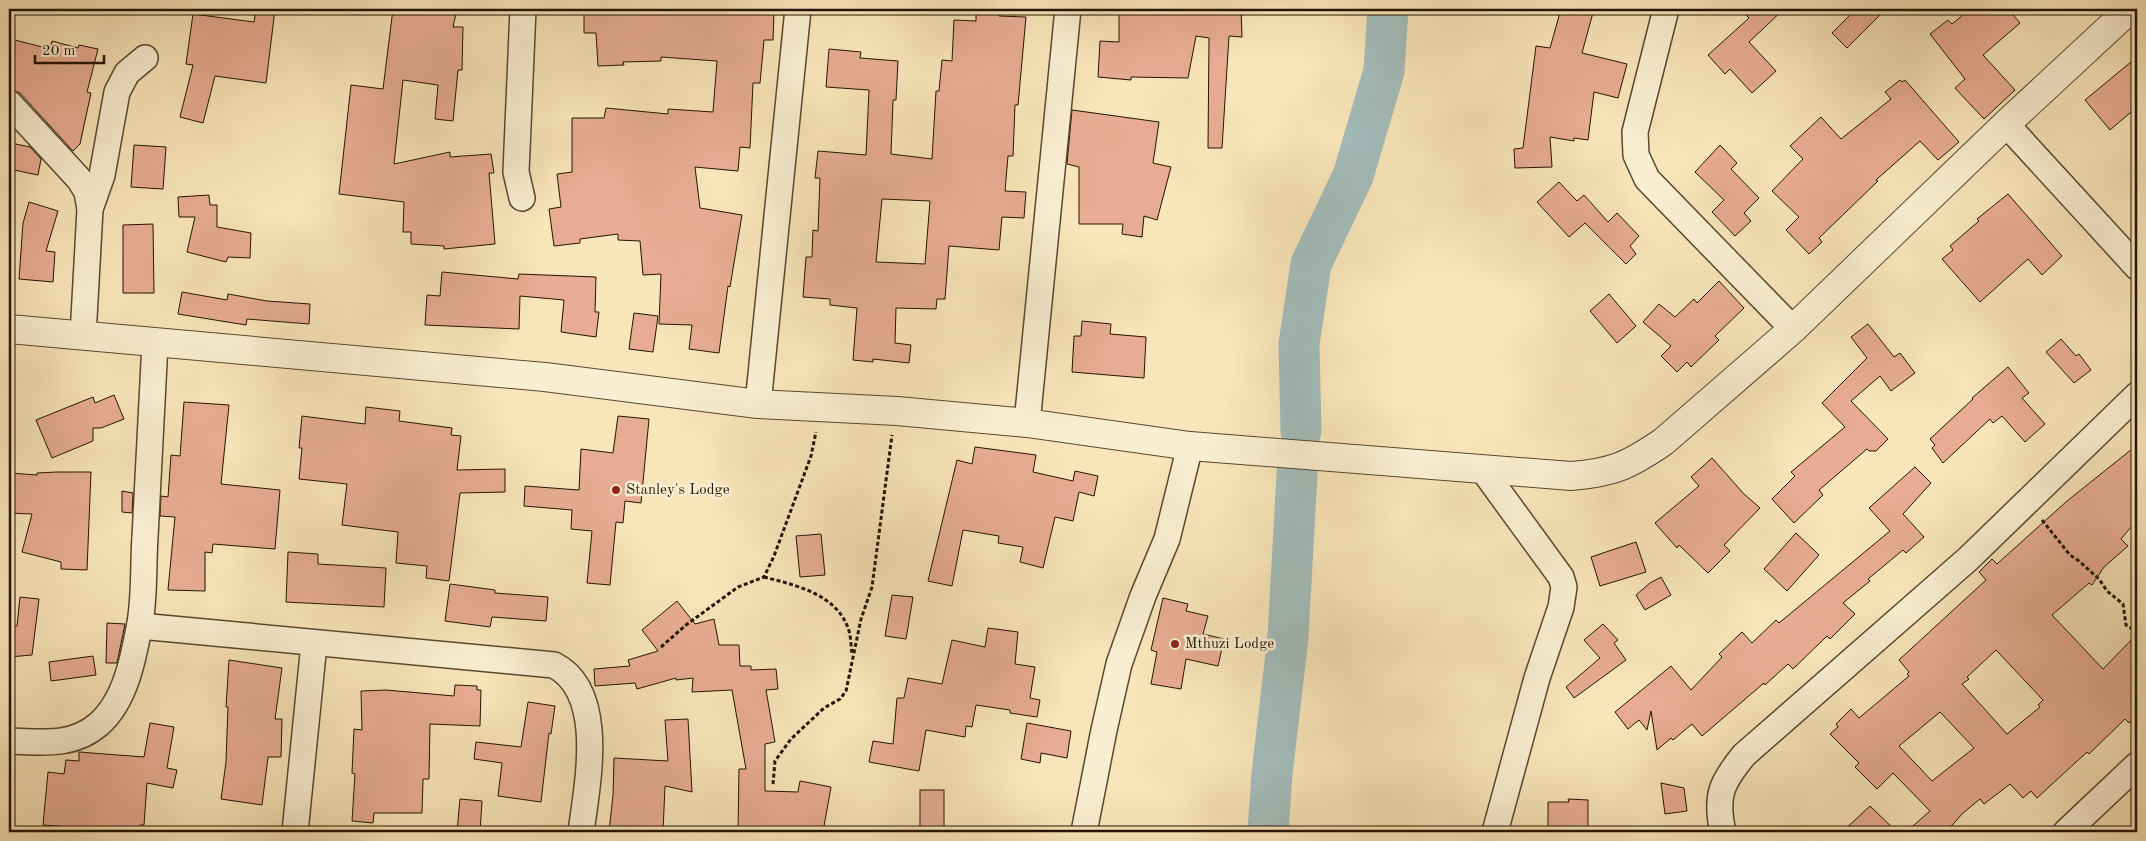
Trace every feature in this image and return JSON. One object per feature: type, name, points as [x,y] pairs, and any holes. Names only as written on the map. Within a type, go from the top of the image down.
[{"type":"street","points":[[522,198],[516,172],[523,9]]},
{"type":"street","points":[[758,404],[798,9]]},
{"type":"street","points":[[1027,422],[1068,9]]},
{"type":"street","points":[[1666,9],[1636,124],[1636,155],[1647,179],[1793,329]]},
{"type":"street","points":[[9,329],[545,376],[758,404],[897,411],[1027,422],[1190,446],[1483,470],[1571,476],[1595,474],[1618,469],[1641,458],[1663,442],[1793,329],[2006,124],[2130,9]]},
{"type":"street","points":[[90,209],[102,175],[116,92],[127,73],[145,58]]},
{"type":"street","points":[[9,103],[79,179],[87,192],[90,209],[83,336]]},
{"type":"street","points":[[2006,124],[2137,266]]},
{"type":"street","points":[[9,748],[9,741],[51,743],[70,741],[89,732],[101,723],[118,700],[125,684],[140,626],[155,343]]},
{"type":"street","points":[[1723,832],[1720,820],[1720,792],[1729,773],[1744,755],[1968,559],[2137,395]]},
{"type":"street","points":[[1084,832],[1119,664],[1143,596],[1167,539],[1190,446]]},
{"type":"street","points":[[1483,470],[1561,577],[1564,587],[1561,607],[1537,678],[1495,832]]},
{"type":"street","points":[[140,626],[314,644],[554,665],[568,674],[583,700],[590,752],[581,832]]},
{"type":"street","points":[[295,832],[314,644]]},
{"type":"street","points":[[2066,832],[2137,765]]},
{"type":"path","points":[[764,577],[774,556],[811,456],[821,407]]},
{"type":"path","points":[[773,784],[775,761],[791,739],[824,708],[840,699],[846,691],[861,619],[872,587],[882,505],[897,411]]},
{"type":"path","points":[[2026,503],[2070,555],[2079,561],[2107,591],[2123,604],[2126,625],[2137,632]]},
{"type":"path","points":[[661,647],[738,587],[764,577],[808,589],[826,600],[839,613],[849,630],[852,658]]},
{"type":"building","points":[[256,9],[275,9],[266,83],[215,76],[203,123],[180,117],[193,65],[186,64],[193,14],[254,22]]},
{"type":"building","points":[[393,9],[457,9],[453,27],[463,27],[462,70],[458,70],[453,121],[435,119],[438,85],[403,80],[394,164],[450,152],[450,157],[491,154],[494,173],[489,173],[495,244],[444,249],[444,246],[411,244],[411,232],[403,232],[404,202],[339,194],[351,85],[383,89]]},
{"type":"building","points":[[626,9],[774,11],[773,40],[764,40],[760,83],[753,83],[750,148],[740,147],[738,171],[695,167],[700,208],[742,215],[730,287],[728,286],[719,353],[689,349],[692,325],[659,324],[661,274],[643,275],[640,241],[618,240],[618,234],[580,239],[580,243],[554,246],[549,209],[561,207],[557,174],[572,172],[572,118],[604,118],[606,108],[668,114],[668,109],[713,112],[717,61],[661,57],[661,61],[623,62],[624,65],[598,66],[596,33],[584,33],[584,12],[626,11]]},
{"type":"building","points":[[976,9],[999,9],[999,16],[1026,17],[1018,105],[1015,105],[1013,156],[1008,156],[1005,191],[1026,192],[1024,218],[1002,217],[999,250],[949,246],[945,299],[937,299],[936,309],[896,308],[895,343],[911,345],[909,363],[873,359],[873,362],[853,360],[857,308],[830,305],[830,299],[803,297],[806,257],[812,257],[813,230],[818,231],[820,178],[815,178],[818,151],[866,155],[869,90],[826,87],[829,49],[861,52],[860,58],[898,61],[896,100],[893,100],[891,154],[932,159],[936,91],[939,91],[942,60],[952,61],[954,20],[976,21]],"holes":[[[882,199],[930,201],[925,264],[876,262]]]},
{"type":"building","points":[[1119,9],[1241,9],[1242,37],[1229,36],[1222,148],[1208,148],[1209,38],[1196,36],[1188,78],[1131,77],[1131,80],[1098,77],[1100,41],[1119,42]]},
{"type":"building","points":[[1561,9],[1594,9],[1582,53],[1627,64],[1618,98],[1594,92],[1588,140],[1574,138],[1574,141],[1550,137],[1552,167],[1515,168],[1514,149],[1523,148],[1536,46],[1550,48]]},
{"type":"building","points":[[1741,9],[1784,9],[1749,42],[1776,71],[1752,93],[1730,69],[1725,74],[1708,55],[1749,18]]},
{"type":"building","points":[[1856,9],[1886,9],[1847,48],[1832,33]]},
{"type":"building","points":[[1970,9],[2008,9],[2020,23],[1983,55],[2015,90],[1984,119],[1955,88],[1965,79],[1930,34],[1948,20],[1952,24]]},
{"type":"building","points":[[11,39],[50,49],[52,41],[78,48],[79,45],[98,49],[87,92],[91,93],[80,144],[73,151],[20,93],[9,89],[9,49]]},
{"type":"building","points":[[2137,57],[2137,107],[2110,130],[2085,100]]},
{"type":"building","points":[[1900,80],[1902,82],[1905,80],[1959,142],[1938,160],[1920,141],[1876,180],[1878,181],[1819,238],[1822,242],[1809,254],[1786,230],[1799,217],[1772,191],[1803,159],[1790,146],[1821,117],[1841,139],[1891,99],[1885,92]]},
{"type":"building","points":[[1072,110],[1159,122],[1153,163],[1171,167],[1157,220],[1144,216],[1142,237],[1122,234],[1123,224],[1079,224],[1079,167],[1067,164]]},
{"type":"building","points":[[11,143],[30,147],[41,159],[38,175],[9,169]]},
{"type":"building","points":[[134,145],[166,147],[163,189],[131,187]]},
{"type":"building","points":[[1720,145],[1737,163],[1731,169],[1759,198],[1744,213],[1751,221],[1735,236],[1712,212],[1724,200],[1695,172]]},
{"type":"building","points":[[1559,182],[1577,201],[1584,195],[1608,222],[1617,213],[1639,236],[1630,246],[1636,254],[1626,264],[1585,223],[1569,237],[1537,202]]},
{"type":"building","points":[[2008,194],[2062,256],[2042,275],[2028,259],[1980,302],[1942,259],[1953,250],[1950,246],[1979,221],[1977,219]]},
{"type":"building","points":[[209,195],[210,205],[217,205],[217,227],[251,233],[250,258],[228,257],[226,262],[187,252],[195,217],[179,217],[178,197]]},
{"type":"building","points":[[29,202],[58,211],[46,251],[55,252],[53,282],[19,279],[23,223]]},
{"type":"building","points":[[153,224],[154,293],[123,293],[123,225]]},
{"type":"building","points":[[442,272],[518,279],[519,274],[596,277],[595,312],[599,312],[596,337],[561,332],[564,300],[520,296],[519,329],[425,325],[427,295],[440,296]]},
{"type":"building","points":[[1719,281],[1744,308],[1715,336],[1719,340],[1691,367],[1687,362],[1677,372],[1661,356],[1671,346],[1643,322],[1659,304],[1675,317],[1694,299],[1697,303]]},
{"type":"building","points":[[182,292],[227,300],[228,294],[267,301],[310,304],[309,324],[247,319],[246,325],[178,314]]},
{"type":"building","points":[[1609,294],[1636,326],[1617,343],[1590,311]]},
{"type":"building","points":[[634,313],[658,316],[653,352],[629,349]]},
{"type":"building","points":[[1082,321],[1111,324],[1110,334],[1146,337],[1144,378],[1072,372],[1074,336],[1081,336]]},
{"type":"building","points":[[1868,324],[1894,357],[1900,353],[1915,373],[1891,391],[1880,376],[1851,401],[1888,439],[1876,451],[1869,451],[1867,449],[1819,490],[1823,495],[1794,523],[1772,499],[1795,476],[1791,472],[1845,427],[1822,403],[1867,358],[1851,337]]},
{"type":"building","points":[[2061,339],[2076,356],[2079,354],[2091,370],[2074,383],[2046,352]]},
{"type":"building","points":[[2008,367],[2029,393],[2022,398],[2045,424],[2025,442],[2002,416],[1993,423],[1990,419],[1943,463],[1932,448],[1935,445],[1930,439],[1972,398]]},
{"type":"building","points":[[114,395],[124,419],[101,428],[93,428],[93,441],[52,458],[36,420],[93,397],[95,403]]},
{"type":"building","points":[[184,402],[229,405],[221,484],[280,490],[275,549],[213,544],[212,553],[205,552],[205,591],[168,590],[175,517],[160,516],[161,496],[168,497],[171,455],[180,456]]},
{"type":"building","points":[[366,407],[400,411],[399,421],[452,428],[451,435],[461,436],[457,470],[505,469],[505,492],[460,493],[449,581],[426,578],[427,566],[396,563],[398,532],[342,525],[347,484],[299,479],[302,448],[299,448],[302,416],[365,424]]},
{"type":"building","points":[[618,416],[649,419],[641,503],[625,501],[623,523],[616,522],[610,585],[587,583],[592,531],[571,529],[572,510],[524,506],[525,486],[579,490],[581,449],[613,453]]},
{"type":"building","points":[[2137,445],[2137,520],[2121,539],[2128,546],[2104,567],[2092,585],[2089,583],[2052,615],[2103,669],[2137,634],[2137,714],[2129,723],[2125,719],[2089,754],[2087,752],[2037,798],[2031,791],[2023,798],[2010,784],[1984,804],[1980,799],[1963,813],[1946,832],[1906,832],[1930,811],[1893,773],[1877,789],[1855,767],[1859,763],[1830,734],[1838,727],[1836,724],[1851,709],[1859,718],[1909,676],[1907,674],[1909,672],[1899,660],[1986,580],[1979,572],[1992,559],[1997,564],[2067,501]],"holes":[[[1996,650],[2043,700],[2038,705],[2040,707],[2007,734],[1962,684]],[[1940,712],[1974,748],[1932,781],[1899,746]]]},
{"type":"building","points":[[975,447],[1036,455],[1033,472],[1073,481],[1075,471],[1098,476],[1094,496],[1079,492],[1073,521],[1055,517],[1043,568],[1020,562],[1023,547],[998,543],[999,536],[963,530],[952,586],[928,581],[957,460],[972,464]]},
{"type":"building","points":[[1712,458],[1744,494],[1760,508],[1724,545],[1730,551],[1708,573],[1679,545],[1677,548],[1655,523],[1699,486],[1691,477]]},
{"type":"building","points":[[1915,467],[1931,483],[1903,514],[1924,537],[1906,553],[1903,550],[1843,603],[1855,614],[1830,639],[1827,636],[1793,669],[1788,664],[1702,736],[1692,724],[1673,740],[1671,738],[1657,750],[1651,711],[1647,730],[1639,720],[1628,729],[1615,712],[1671,666],[1691,690],[1722,657],[1719,654],[1742,632],[1752,643],[1776,620],[1779,623],[1890,531],[1869,508]]},
{"type":"building","points":[[91,472],[87,570],[61,569],[61,562],[22,552],[32,514],[9,513],[11,491],[9,491],[9,473],[37,475],[37,473]]},
{"type":"building","points":[[122,491],[133,493],[132,513],[122,512]]},
{"type":"building","points":[[1796,533],[1819,555],[1787,591],[1764,569]]},
{"type":"building","points":[[821,534],[825,575],[800,577],[796,536]]},
{"type":"building","points":[[1636,542],[1646,572],[1600,586],[1591,557]]},
{"type":"building","points":[[288,552],[318,554],[318,564],[386,568],[384,607],[286,602]]},
{"type":"building","points":[[1661,577],[1671,595],[1645,610],[1636,595],[1650,583]]},
{"type":"building","points":[[450,584],[495,590],[495,593],[548,597],[546,621],[492,617],[490,627],[445,621]]},
{"type":"building","points":[[892,595],[913,597],[906,639],[885,636]]},
{"type":"building","points":[[20,597],[39,599],[32,655],[9,657],[9,626],[17,626]]},
{"type":"building","points":[[1163,598],[1188,604],[1186,611],[1208,616],[1203,634],[1224,639],[1218,666],[1186,659],[1181,689],[1151,684],[1157,652],[1151,650]]},
{"type":"building","points":[[677,601],[695,624],[714,619],[719,645],[739,645],[740,666],[751,666],[751,670],[776,669],[778,689],[766,690],[775,742],[765,744],[765,791],[798,792],[800,781],[831,787],[823,832],[738,832],[739,769],[746,769],[732,690],[692,692],[693,678],[676,680],[676,678],[637,689],[635,683],[595,686],[594,669],[630,666],[628,660],[658,651],[642,630]]},
{"type":"building","points":[[107,623],[125,624],[117,663],[106,663]]},
{"type":"building","points":[[1603,624],[1618,640],[1614,643],[1626,660],[1574,698],[1566,687],[1600,658],[1584,640]]},
{"type":"building","points":[[988,628],[1018,632],[1015,664],[1035,667],[1030,698],[1040,700],[1037,717],[1010,713],[1010,710],[976,705],[972,727],[966,726],[965,737],[926,730],[919,771],[869,762],[873,741],[893,744],[897,698],[904,698],[908,678],[942,684],[952,640],[985,647]]},
{"type":"building","points":[[93,656],[96,675],[51,681],[49,662]]},
{"type":"building","points":[[229,660],[282,668],[275,719],[282,719],[281,757],[268,757],[262,805],[221,799],[226,762],[228,707],[226,707]]},
{"type":"building","points":[[455,685],[477,686],[477,690],[481,690],[480,726],[430,724],[429,779],[423,779],[422,813],[374,813],[373,823],[352,821],[355,774],[352,773],[354,729],[362,730],[361,691],[386,690],[454,696]]},
{"type":"building","points":[[528,702],[555,706],[551,734],[549,733],[541,802],[498,796],[502,763],[474,759],[476,742],[521,747]]},
{"type":"building","points":[[688,719],[692,792],[665,786],[663,832],[609,832],[614,758],[668,761],[665,720]]},
{"type":"building","points":[[150,723],[174,727],[167,768],[177,770],[173,788],[147,783],[144,825],[140,825],[140,832],[43,825],[48,772],[64,774],[66,760],[79,761],[79,752],[144,757]]},
{"type":"building","points":[[1027,723],[1071,731],[1067,758],[1041,753],[1040,763],[1021,759]]},
{"type":"building","points":[[1661,783],[1684,788],[1687,811],[1665,814]]},
{"type":"building","points":[[920,790],[944,790],[944,832],[920,832]]},
{"type":"building","points":[[460,799],[482,801],[480,832],[457,832]]},
{"type":"building","points":[[1568,799],[1588,800],[1588,830],[1548,829],[1548,802],[1569,802]]},
{"type":"building","points":[[1870,806],[1897,832],[1842,832]]},
{"type":"waterway","points":[[1301,431],[1299,344],[1311,264],[1353,176],[1384,71],[1388,9]]},
{"type":"waterway","points":[[1268,832],[1272,774],[1288,637],[1297,474]]},
{"type":"place","name":"Stanley's Lodge","points":[[616,490]]},
{"type":"place","name":"Mthuzi Lodge","points":[[1175,644]]}]
